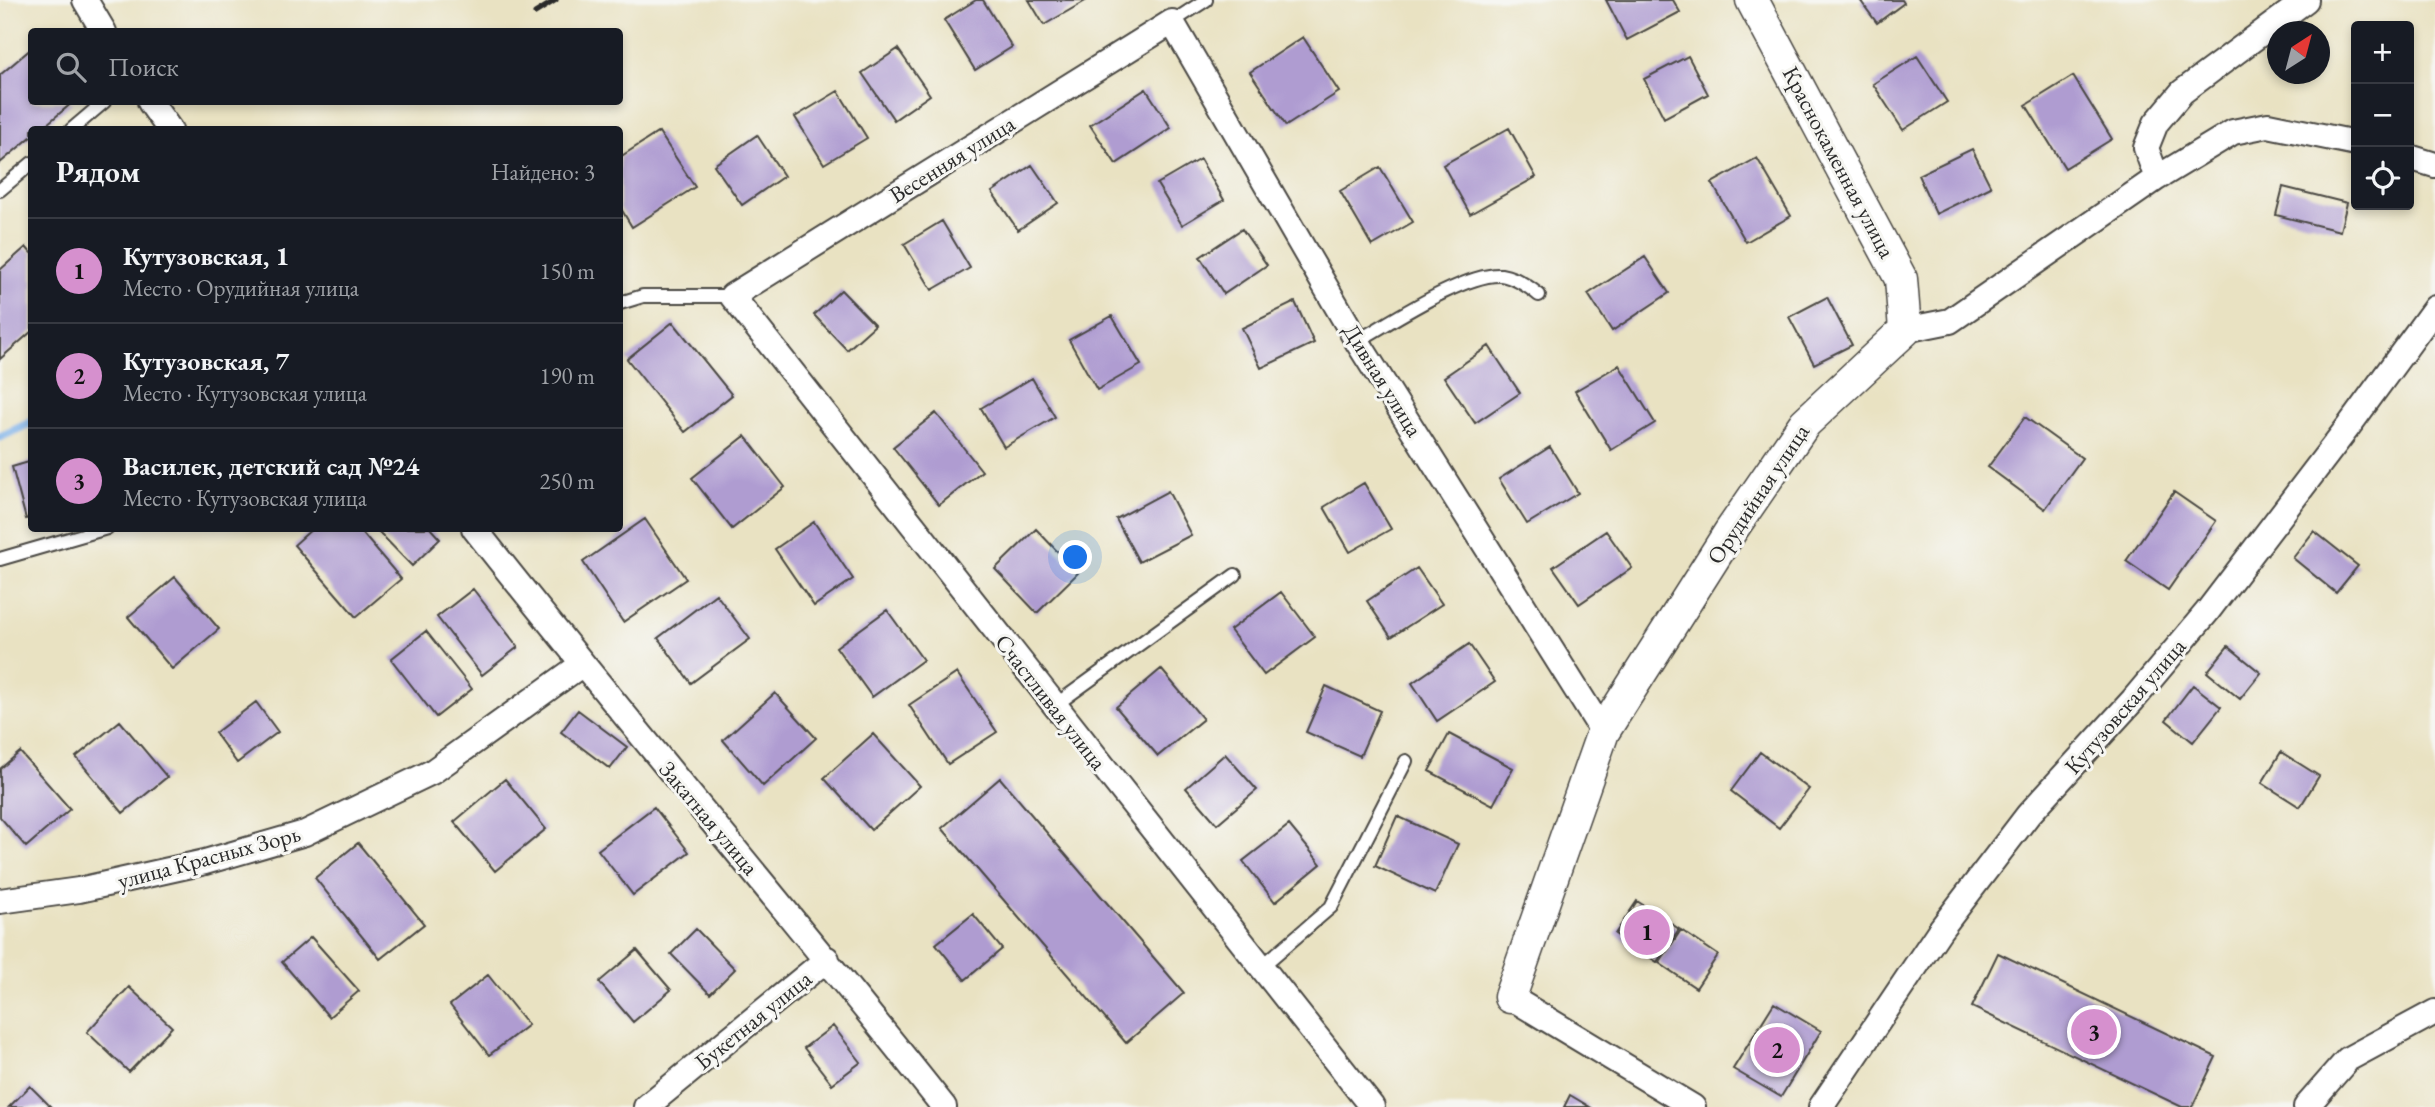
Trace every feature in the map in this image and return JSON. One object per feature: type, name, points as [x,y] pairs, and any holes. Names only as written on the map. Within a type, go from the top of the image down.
[{"type":"street","points":[[85,0],[102,28]]},
{"type":"street","name":"Краснокаменная улица","points":[[1752,0],[1901,279],[1905,330]]},
{"type":"street","points":[[2157,177],[2146,148],[2157,123],[2182,92],[2306,0]]},
{"type":"street","name":"Весенняя улица","points":[[732,296],[1172,22]]},
{"type":"street","name":"Дивная улица","points":[[1172,22],[1357,341],[1603,732]]},
{"type":"street","points":[[152,105],[167,126]]},
{"type":"street","points":[[1905,330],[1950,321],[2157,177],[2233,132],[2268,125],[2351,142]]},
{"type":"street","points":[[2414,159],[2435,165]]},
{"type":"street","name":"Счастливая улица","points":[[732,296],[1372,1107]]},
{"type":"street","name":"Кутузовская улица","points":[[1821,1107],[1940,930],[2028,815],[2133,701],[2207,612],[2435,308]]},
{"type":"street","name":"Орудийная улица","points":[[1510,997],[1603,732],[1730,532],[1805,423],[1905,330]]},
{"type":"street","name":"Закатная улица","points":[[477,532],[581,664],[827,959],[944,1107]]},
{"type":"street","name":"улица Красных Зорь","points":[[0,901],[79,890],[205,862],[305,832],[432,772],[581,664]]},
{"type":"street","name":"Букетная улица","points":[[646,1107],[827,959]]},
{"type":"street","points":[[1510,997],[1693,1107]]},
{"type":"street","points":[[2306,1107],[2348,1059],[2435,1012]]},
{"type":"lane","points":[[1172,22],[1206,0]]},
{"type":"lane","points":[[76,126],[100,105]]},
{"type":"lane","points":[[0,190],[28,166]]},
{"type":"lane","points":[[1357,341],[1466,280],[1501,275],[1525,284],[1539,295]]},
{"type":"lane","points":[[623,302],[643,296],[732,296]]},
{"type":"lane","points":[[0,559],[93,532]]},
{"type":"lane","points":[[1054,706],[1235,575]]},
{"type":"lane","points":[[1260,968],[1331,907],[1406,761]]},
{"type":"building","points":[[976,0],[983,0],[1012,47],[975,70],[944,20]]},
{"type":"building","points":[[1029,0],[1087,0],[1044,25]]},
{"type":"building","points":[[1606,0],[1673,0],[1680,12],[1627,40]]},
{"type":"building","points":[[1860,0],[1902,0],[1904,3],[1877,23]]},
{"type":"building","points":[[1303,37],[1339,92],[1286,126],[1250,72]]},
{"type":"building","points":[[898,49],[930,95],[894,120],[862,73]]},
{"type":"building","points":[[28,51],[28,105],[69,105],[45,126],[28,126],[28,139],[0,163],[0,75]]},
{"type":"building","points":[[1688,56],[1708,94],[1664,118],[1644,79]]},
{"type":"building","points":[[1917,56],[1947,102],[1903,130],[1873,84]]},
{"type":"building","points":[[2073,76],[2112,139],[2065,168],[2026,105]]},
{"type":"building","points":[[1146,89],[1171,128],[1116,164],[1090,125]]},
{"type":"building","points":[[838,91],[867,138],[824,164],[795,117]]},
{"type":"building","points":[[1509,128],[1536,177],[1470,214],[1443,165]]},
{"type":"building","points":[[659,132],[695,187],[632,227],[623,212],[623,155]]},
{"type":"building","points":[[757,135],[784,176],[742,205],[714,165]]},
{"type":"building","points":[[1972,149],[1991,187],[1936,214],[1918,175]]},
{"type":"building","points":[[1757,158],[1791,216],[1746,242],[1712,183]]},
{"type":"building","points":[[1200,159],[1224,200],[1182,225],[1157,184]]},
{"type":"building","points":[[1032,165],[1058,203],[1018,230],[992,192]]},
{"type":"building","points":[[1380,167],[1413,222],[1372,246],[1340,191]]},
{"type":"building","points":[[2283,187],[2347,203],[2340,231],[2276,215]]},
{"type":"building","points":[[942,221],[970,268],[932,290],[904,244]]},
{"type":"building","points":[[1242,229],[1267,265],[1224,294],[1200,257]]},
{"type":"building","points":[[26,247],[28,249],[28,334],[0,359],[0,270]]},
{"type":"building","points":[[1645,257],[1669,293],[1612,331],[1588,294]]},
{"type":"building","points":[[841,290],[875,325],[847,350],[814,315]]},
{"type":"building","points":[[1827,297],[1852,345],[1814,364],[1789,317]]},
{"type":"building","points":[[1295,302],[1314,343],[1261,368],[1242,328]]},
{"type":"building","points":[[1112,316],[1141,365],[1097,390],[1069,340]]},
{"type":"building","points":[[673,322],[732,395],[685,432],[627,359]]},
{"type":"building","points":[[1489,346],[1520,393],[1475,423],[1444,377]]},
{"type":"building","points":[[1619,365],[1655,423],[1611,450],[1575,391]]},
{"type":"building","points":[[1032,378],[1055,417],[1004,447],[981,408]]},
{"type":"building","points":[[936,413],[982,471],[939,505],[893,447]]},
{"type":"building","points":[[2025,417],[2082,458],[2045,509],[1988,467]]},
{"type":"building","points":[[745,436],[785,487],[732,529],[692,478]]},
{"type":"building","points":[[1550,447],[1578,493],[1527,524],[1499,479]]},
{"type":"building","points":[[28,462],[26,519],[12,467]]},
{"type":"building","points":[[1364,483],[1391,529],[1350,552],[1324,507]]},
{"type":"building","points":[[1168,491],[1191,535],[1139,562],[1116,519]]},
{"type":"building","points":[[2174,492],[2216,521],[2168,590],[2126,561]]},
{"type":"building","points":[[645,519],[686,579],[623,622],[583,562]]},
{"type":"building","points":[[814,522],[853,579],[814,606],[775,549]]},
{"type":"building","points":[[1036,529],[1078,573],[1037,613],[995,569]]},
{"type":"building","points":[[1606,531],[1632,568],[1579,604],[1553,567]]},
{"type":"building","points":[[2314,531],[2358,566],[2336,593],[2293,558]]},
{"type":"building","points":[[309,532],[361,532],[401,579],[356,617],[294,545]]},
{"type":"building","points":[[379,532],[434,532],[440,539],[412,566]]},
{"type":"building","points":[[1417,568],[1442,604],[1391,637],[1367,601]]},
{"type":"building","points":[[175,577],[219,629],[172,669],[128,617]]},
{"type":"building","points":[[473,589],[518,647],[482,675],[437,617]]},
{"type":"building","points":[[1281,592],[1315,637],[1264,675],[1230,630]]},
{"type":"building","points":[[716,594],[750,639],[691,683],[658,638]]},
{"type":"building","points":[[887,610],[923,660],[872,697],[836,647]]},
{"type":"building","points":[[426,631],[472,689],[436,717],[391,659]]},
{"type":"building","points":[[1469,644],[1495,682],[1437,721],[1412,683]]},
{"type":"building","points":[[2228,646],[2261,673],[2240,699],[2207,672]]},
{"type":"building","points":[[1161,669],[1203,719],[1158,756],[1116,707]]},
{"type":"building","points":[[957,673],[997,732],[948,764],[909,705]]},
{"type":"building","points":[[2193,685],[2221,707],[2193,742],[2166,720]]},
{"type":"building","points":[[1326,686],[1380,711],[1360,756],[1306,732]]},
{"type":"building","points":[[775,693],[816,738],[763,786],[723,740]]},
{"type":"building","points":[[256,702],[278,732],[237,763],[215,733]]},
{"type":"building","points":[[578,710],[627,747],[610,769],[561,732]]},
{"type":"building","points":[[120,721],[167,777],[123,813],[76,757]]},
{"type":"building","points":[[873,734],[920,786],[871,830],[824,778]]},
{"type":"building","points":[[1449,734],[1513,768],[1493,805],[1429,771]]},
{"type":"building","points":[[20,752],[70,809],[26,847],[0,817],[0,769]]},
{"type":"building","points":[[1760,752],[1809,789],[1779,828],[1731,791]]},
{"type":"building","points":[[2281,752],[2319,776],[2300,807],[2262,783]]},
{"type":"building","points":[[1225,754],[1257,790],[1217,824],[1186,788]]},
{"type":"building","points":[[1000,778],[1184,993],[1126,1043],[942,828]]},
{"type":"building","points":[[505,779],[546,829],[495,871],[454,822]]},
{"type":"building","points":[[654,807],[689,852],[633,895],[598,850]]},
{"type":"building","points":[[1397,816],[1458,844],[1435,894],[1375,866]]},
{"type":"building","points":[[1289,825],[1321,864],[1275,902],[1243,861]]},
{"type":"building","points":[[358,843],[424,924],[380,959],[315,878]]},
{"type":"building","points":[[1637,901],[1679,929],[1657,962],[1615,934]]},
{"type":"building","points":[[973,914],[1002,949],[965,980],[936,944]]},
{"type":"building","points":[[696,929],[735,969],[710,994],[671,954]]},
{"type":"building","points":[[1681,930],[1718,955],[1696,988],[1659,963]]},
{"type":"building","points":[[311,937],[359,991],[329,1017],[282,962]]},
{"type":"building","points":[[637,950],[671,990],[633,1022],[599,982]]},
{"type":"building","points":[[1998,953],[2216,1057],[2192,1107],[2182,1107],[1972,1007]]},
{"type":"building","points":[[488,975],[528,1025],[489,1055],[450,1005]]},
{"type":"building","points":[[129,987],[172,1027],[129,1072],[87,1032]]},
{"type":"building","points":[[1774,1003],[1821,1031],[1781,1097],[1733,1069]]},
{"type":"building","points":[[833,1026],[861,1062],[832,1084],[804,1048]]},
{"type":"building","points":[[30,1086],[51,1107],[9,1107]]},
{"type":"building","points":[[1570,1095],[1590,1107],[1564,1107]]},
{"type":"waterway","points":[[0,437],[28,424]]},
{"type":"railway","points":[[535,13],[556,0]]},
{"type":"place","name":"Кутузовская, 1","points":[[1647,932]]},
{"type":"place","name":"Василек, детский сад №24","points":[[2094,1032]]},
{"type":"place","name":"Кутузовская, 7","points":[[1777,1050]]}]
